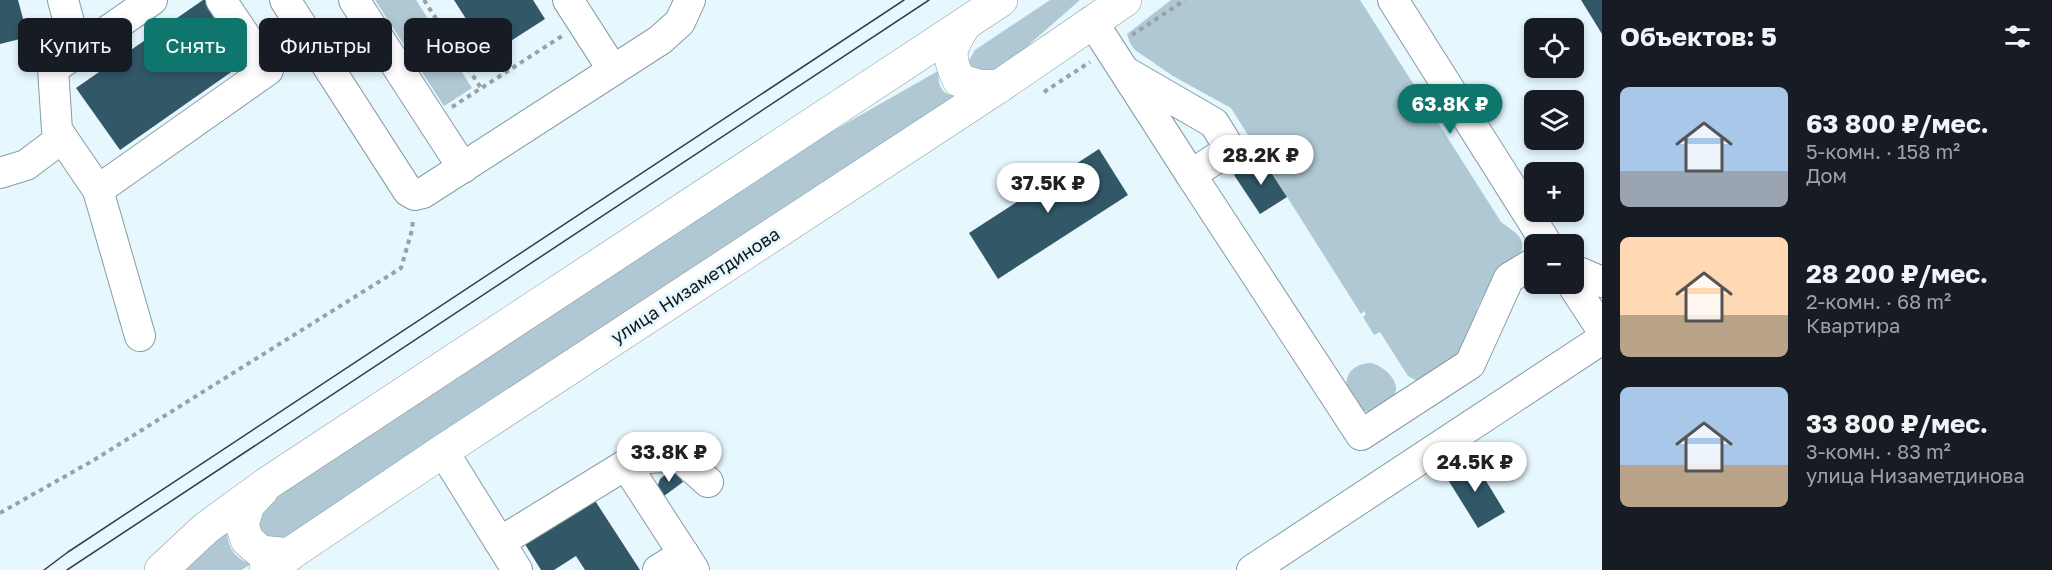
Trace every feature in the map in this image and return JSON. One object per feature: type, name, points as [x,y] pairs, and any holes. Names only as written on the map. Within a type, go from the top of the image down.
[{"type":"main road","points":[[161,570],[206,528],[268,483],[1001,0]]},
{"type":"main road","name":"улица Низаметдинова","points":[[277,562],[998,87],[1125,0]]},
{"type":"main road","points":[[965,24],[952,45],[951,63],[959,80],[978,86],[998,87]]},
{"type":"main road","points":[[268,483],[248,506],[243,525],[247,540],[277,562]]},
{"type":"street","points":[[63,0],[68,18]]},
{"type":"street","points":[[126,18],[152,0]]},
{"type":"street","points":[[98,190],[268,70],[221,0]]},
{"type":"street","points":[[285,0],[408,190],[415,195],[423,193],[463,168],[673,30],[680,22],[690,0]]},
{"type":"street","points":[[354,0],[463,168]]},
{"type":"street","points":[[1394,0],[1541,234]]},
{"type":"street","points":[[575,11],[613,70]]},
{"type":"street","points":[[1092,21],[1361,435],[1470,364],[1509,278],[1524,269]]},
{"type":"street","points":[[53,72],[57,130],[98,190],[140,336]]},
{"type":"street","points":[[1126,72],[1214,123],[1230,150],[1191,175]]},
{"type":"street","points":[[0,173],[26,165],[62,138]]},
{"type":"street","points":[[1584,274],[1602,282]]},
{"type":"street","points":[[1579,294],[1602,330]]},
{"type":"street","points":[[1252,570],[1602,339]]},
{"type":"street","points":[[443,451],[517,570]]},
{"type":"street","points":[[500,542],[635,459],[679,456],[708,482]]},
{"type":"street","points":[[626,465],[689,562],[658,570]]},
{"type":"path","points":[[424,0],[481,88]]},
{"type":"path","points":[[432,120],[481,88],[575,11]]},
{"type":"path","points":[[0,513],[94,460],[401,268],[412,230],[415,195]]},
{"type":"shaded area","points":[[375,0],[416,0],[427,18],[404,18],[404,45],[392,26],[392,18],[387,18]]},
{"type":"shaded area","points":[[1050,0],[1080,0],[988,78],[978,77],[968,62],[975,50]]},
{"type":"shaded area","points":[[1171,0],[1360,0],[1501,222],[1516,233],[1521,241],[1521,252],[1518,259],[1483,297],[1478,306],[1464,351],[1419,382],[1408,376],[1380,332],[1374,335],[1363,317],[1366,314],[1364,311],[1361,314],[1231,108],[1173,76],[1135,50],[1127,34]]},
{"type":"shaded area","points":[[938,71],[942,89],[947,94],[957,96],[281,544],[257,530],[257,510],[815,141]]},
{"type":"shaded area","points":[[422,72],[462,72],[472,88],[444,106]]},
{"type":"shaded area","points":[[1371,363],[1387,371],[1396,387],[1391,400],[1374,413],[1360,410],[1347,388],[1350,373],[1356,367]]},
{"type":"shaded area","points":[[227,530],[230,547],[240,559],[251,564],[241,570],[180,570]]},
{"type":"building","points":[[0,0],[18,0],[23,18],[18,18],[18,40],[0,44]]},
{"type":"building","points":[[205,0],[217,18],[177,18]]},
{"type":"building","points":[[454,0],[533,0],[545,19],[512,40],[512,18],[465,18]]},
{"type":"building","points":[[1581,0],[1602,0],[1602,34]]},
{"type":"building","points":[[144,41],[144,72],[231,72],[120,150],[76,88],[99,72],[132,72],[132,49]]},
{"type":"building","points":[[1099,149],[1128,195],[998,279],[969,233]]},
{"type":"building","points":[[1261,157],[1287,197],[1260,214],[1234,175]]},
{"type":"building","points":[[1472,458],[1505,512],[1478,528],[1445,475]]},
{"type":"building","points":[[674,470],[683,482],[660,499],[658,485],[660,479]]},
{"type":"building","points":[[592,496],[640,570],[585,570],[576,556],[554,570],[541,570],[523,541]]},
{"type":"tram line","points":[[44,570],[904,0]]},
{"type":"tram line","points":[[67,570],[929,0]]}]
